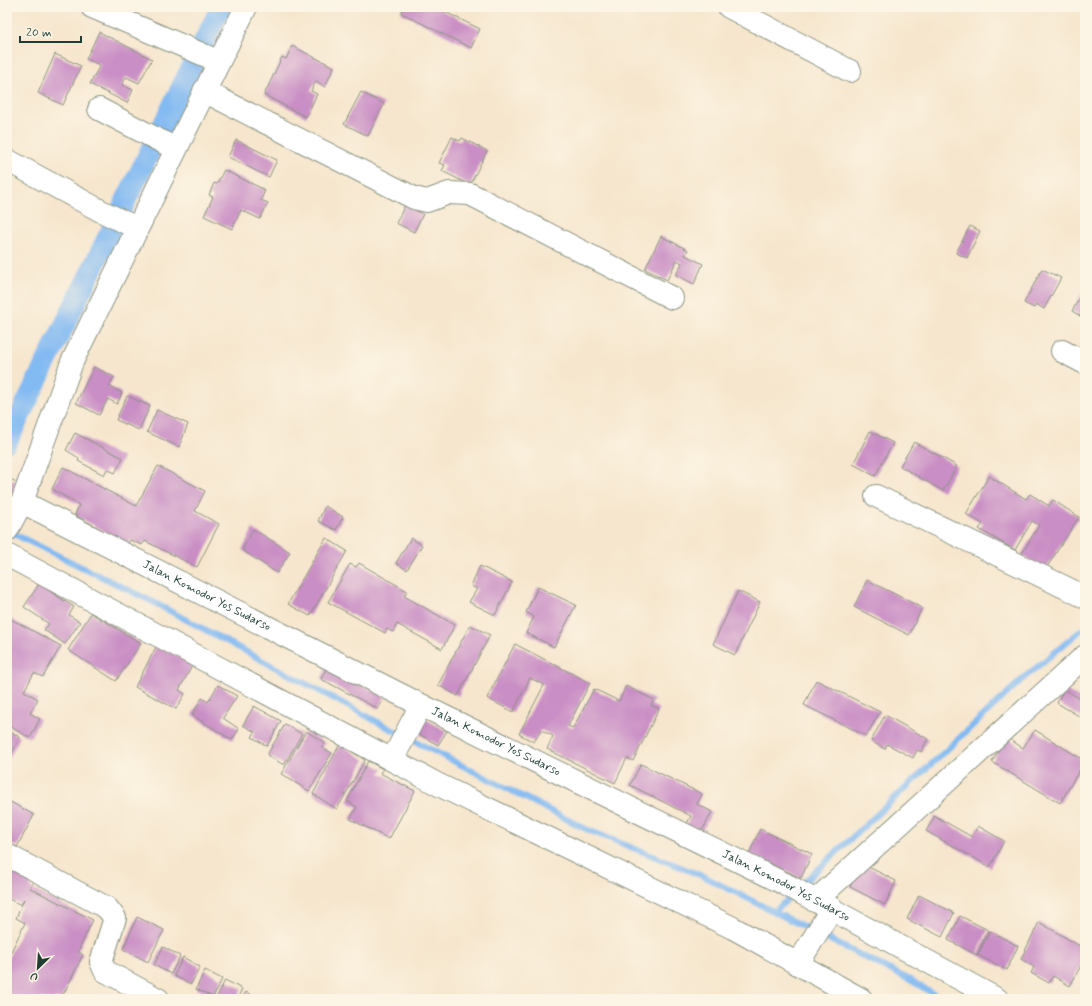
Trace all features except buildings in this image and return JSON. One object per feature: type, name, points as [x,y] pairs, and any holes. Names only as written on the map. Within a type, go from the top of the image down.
[{"type":"street","points":[[92,7],[213,59]]},
{"type":"street","points":[[14,516],[72,362],[133,226],[173,147],[204,91],[213,59],[246,7]]},
{"type":"street","points":[[729,7],[850,70]]},
{"type":"street","points":[[204,91],[414,198],[426,201],[449,193],[470,194],[672,298]]},
{"type":"street","points":[[99,109],[173,147]]},
{"type":"street","points":[[7,160],[101,211],[133,226]]},
{"type":"street","points":[[1062,351],[1085,363]]},
{"type":"street","points":[[876,496],[1085,597]]},
{"type":"street","name":"Jalan Komodor Yos Sudarso","points":[[14,516],[421,705],[783,883],[819,907],[996,999]]},
{"type":"street","points":[[7,555],[394,756],[578,854],[801,959],[861,999]]},
{"type":"street","points":[[801,959],[819,907],[1085,656]]},
{"type":"street","points":[[394,756],[421,705]]},
{"type":"street","points":[[7,856],[107,908],[115,918],[101,962],[105,971],[158,999]]},
{"type":"waterway","points":[[7,442],[221,7]]},
{"type":"waterway","points":[[10,532],[153,602],[389,728],[586,829],[705,877],[910,980],[942,999]]},
{"type":"waterway","points":[[799,887],[1026,676],[1085,627]]},
{"type":"waterway","points":[[774,912],[793,894]]}]
